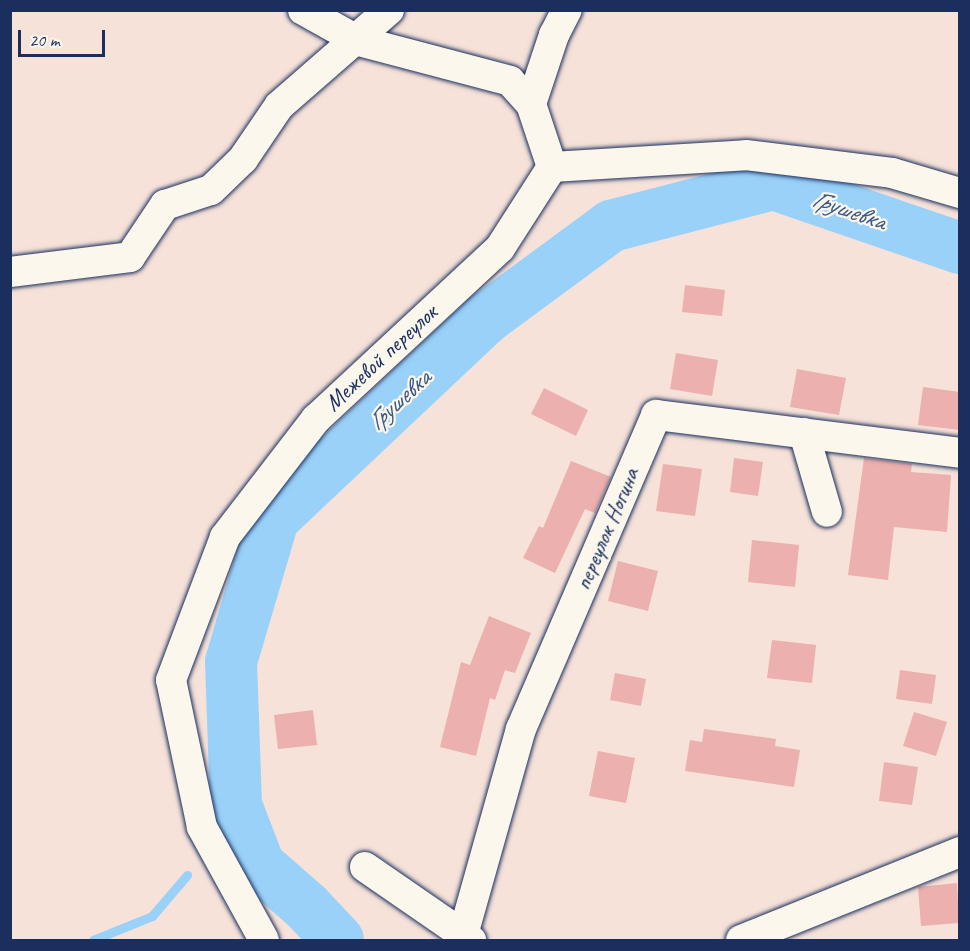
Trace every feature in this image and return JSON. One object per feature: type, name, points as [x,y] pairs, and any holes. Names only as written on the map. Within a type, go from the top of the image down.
[{"type":"street","points":[[10,272],[130,257],[165,205],[210,190],[243,159],[279,106],[358,41],[389,10]]},
{"type":"street","points":[[531,104],[554,35],[567,10]]},
{"type":"street","points":[[309,15],[358,41],[510,81],[531,104],[552,167],[746,155],[892,173],[960,193]]},
{"type":"street","name":"Межевой переулок","points":[[264,940],[202,827],[171,680],[225,537],[316,418],[500,248],[552,167]]},
{"type":"street","name":"переулок Ногина","points":[[467,938],[521,729],[656,415],[960,453]]},
{"type":"street","points":[[804,433],[827,512]]},
{"type":"street","points":[[741,940],[960,852]]},
{"type":"street","points":[[365,867],[467,938]]},
{"type":"building","points":[[685,285],[725,290],[722,316],[682,312]]},
{"type":"building","points":[[676,353],[718,360],[712,396],[670,389]]},
{"type":"building","points":[[797,369],[846,378],[839,415],[790,407]]},
{"type":"building","points":[[923,387],[960,392],[960,430],[918,425]]},
{"type":"building","points":[[544,388],[588,410],[576,436],[531,414]]},
{"type":"building","points":[[734,458],[763,462],[758,496],[730,492]]},
{"type":"building","points":[[864,458],[912,464],[911,472],[951,475],[947,532],[894,527],[888,580],[848,575]]},
{"type":"building","points":[[571,461],[611,477],[595,513],[585,509],[555,573],[523,558],[539,526],[543,528]]},
{"type":"building","points":[[663,464],[702,469],[695,516],[656,511]]},
{"type":"building","points":[[752,540],[799,545],[795,587],[748,582]]},
{"type":"building","points":[[618,561],[658,571],[648,611],[608,601]]},
{"type":"building","points":[[489,616],[531,633],[515,673],[505,670],[495,700],[490,698],[476,756],[440,747],[461,662],[470,665]]},
{"type":"building","points":[[772,640],[816,645],[812,683],[767,678]]},
{"type":"building","points":[[900,670],[936,675],[932,704],[896,699]]},
{"type":"building","points":[[615,673],[646,679],[641,706],[610,700]]},
{"type":"building","points":[[313,710],[317,745],[278,749],[274,715]]},
{"type":"building","points":[[914,712],[947,722],[936,756],[903,746]]},
{"type":"building","points":[[704,729],[776,739],[775,746],[800,750],[794,787],[685,771],[690,740],[702,742]]},
{"type":"building","points":[[598,751],[635,758],[626,803],[589,796]]},
{"type":"building","points":[[884,762],[918,767],[912,805],[879,801]]},
{"type":"building","points":[[957,883],[959,923],[921,926],[918,887]]},
{"type":"waterway","name":"Грушевка","points":[[338,940],[307,907],[259,865],[236,805],[231,662],[273,519],[485,319],[611,226],[773,184],[960,248]]},
{"type":"waterway","points":[[93,940],[152,916],[187,875]]}]
